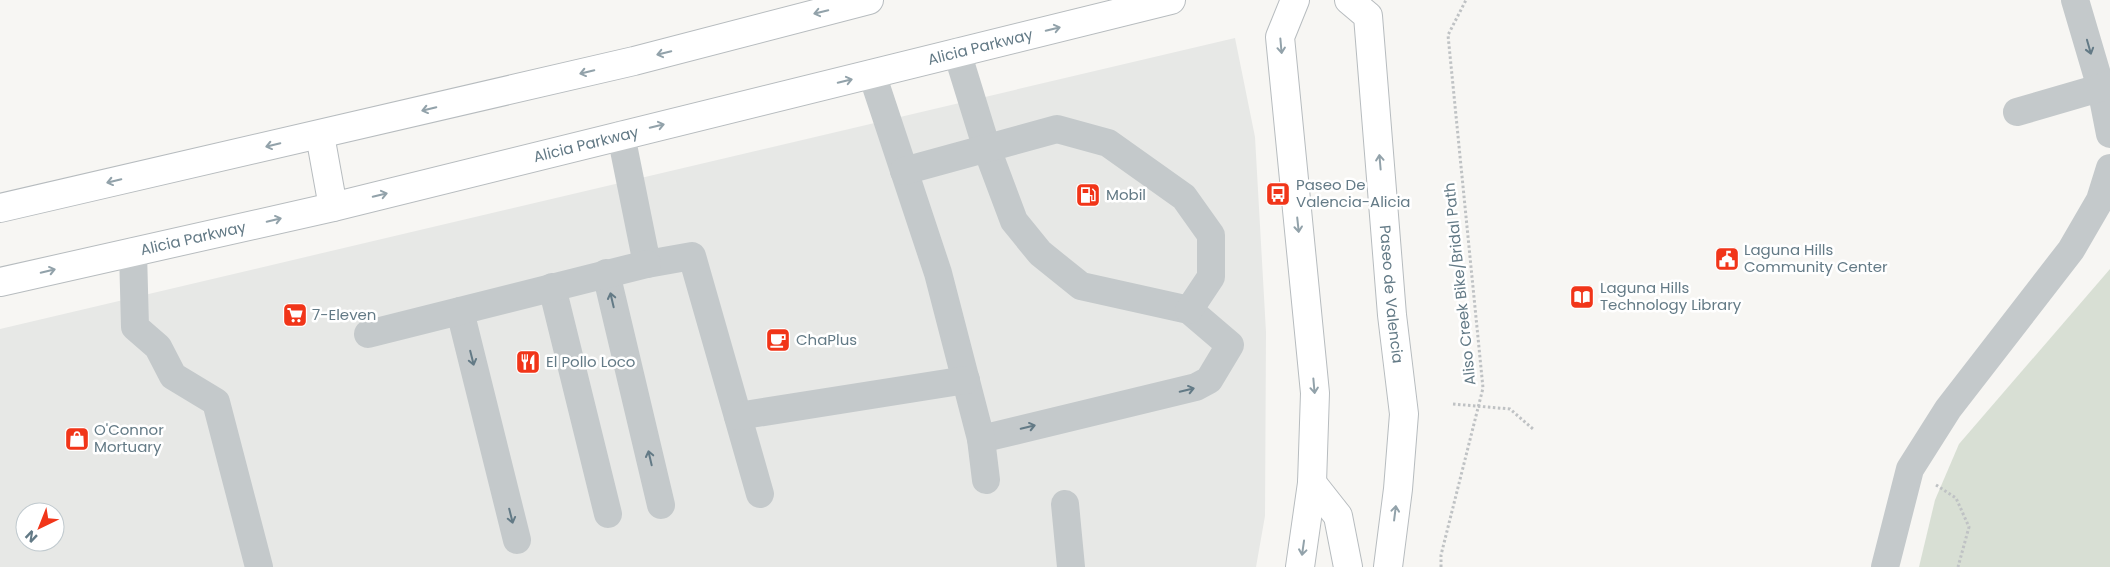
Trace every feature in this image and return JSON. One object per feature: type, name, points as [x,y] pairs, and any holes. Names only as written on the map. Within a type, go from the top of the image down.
[{"type":"main road","points":[[0,208],[320,135],[634,60],[869,0]]},
{"type":"main road","name":"Alicia Parkway","points":[[0,282],[333,207],[1171,0]]},
{"type":"main road","points":[[1295,0],[1280,37],[1314,394],[1312,483],[1300,567]]},
{"type":"main road","name":"Paseo de Valencia","points":[[1349,0],[1368,16],[1392,315],[1404,414],[1398,489],[1388,567]]},
{"type":"main road","points":[[320,135],[333,207]]},
{"type":"main road","points":[[1312,483],[1338,516],[1348,567]]},
{"type":"lane","points":[[2075,0],[2105,86],[2110,134]]},
{"type":"lane","points":[[957,52],[987,149],[1014,221],[1040,253],[1081,286],[1189,310],[1230,345],[1209,380],[1196,387],[981,439]]},
{"type":"lane","points":[[872,74],[938,273],[981,439],[986,480]]},
{"type":"lane","points":[[2017,112],[2105,86]]},
{"type":"lane","points":[[904,171],[1057,129],[1108,143],[1184,197],[1211,235],[1211,277],[1189,310]]},
{"type":"lane","points":[[621,135],[647,264]]},
{"type":"lane","points":[[1885,567],[1910,469],[1948,409],[2071,250],[2100,200],[2110,168]]},
{"type":"lane","points":[[134,252],[135,327],[158,347],[172,376],[216,402],[259,567]]},
{"type":"lane","points":[[368,334],[606,273],[692,256],[760,494]]},
{"type":"lane","points":[[606,273],[661,505]]},
{"type":"lane","points":[[552,287],[608,514]]},
{"type":"lane","points":[[460,311],[517,540]]},
{"type":"lane","points":[[738,416],[966,380]]},
{"type":"lane","points":[[1065,504],[1071,567]]},
{"type":"path","name":"Aliso Creek Bike/Bridal Path","points":[[1441,567],[1441,555],[1483,388],[1448,35],[1466,0]]},
{"type":"path","points":[[1453,404],[1510,409],[1533,429]]},
{"type":"path","points":[[1910,469],[1956,498],[1969,527],[1958,567]]},
{"type":"shaded area","points":[[1235,38],[1255,137],[1266,332],[1265,516],[1256,567],[0,567],[0,329]]},
{"type":"shaded area","points":[[2110,269],[2110,567],[1919,567],[1935,500],[1959,444]]},
{"type":"place","name":"Paseo De Valencia-Alicia","points":[[1278,194]]},
{"type":"place","name":"Mobil","points":[[1088,195]]},
{"type":"place","name":"Laguna Hills Community Center","points":[[1727,259]]},
{"type":"place","name":"Laguna Hills Technology Library","points":[[1582,297]]},
{"type":"place","name":"7-Eleven","points":[[295,315]]},
{"type":"place","name":"ChaPlus","points":[[778,340]]},
{"type":"place","name":"El Pollo Loco","points":[[528,362]]},
{"type":"place","name":"O'Connor Mortuary","points":[[77,439]]}]
